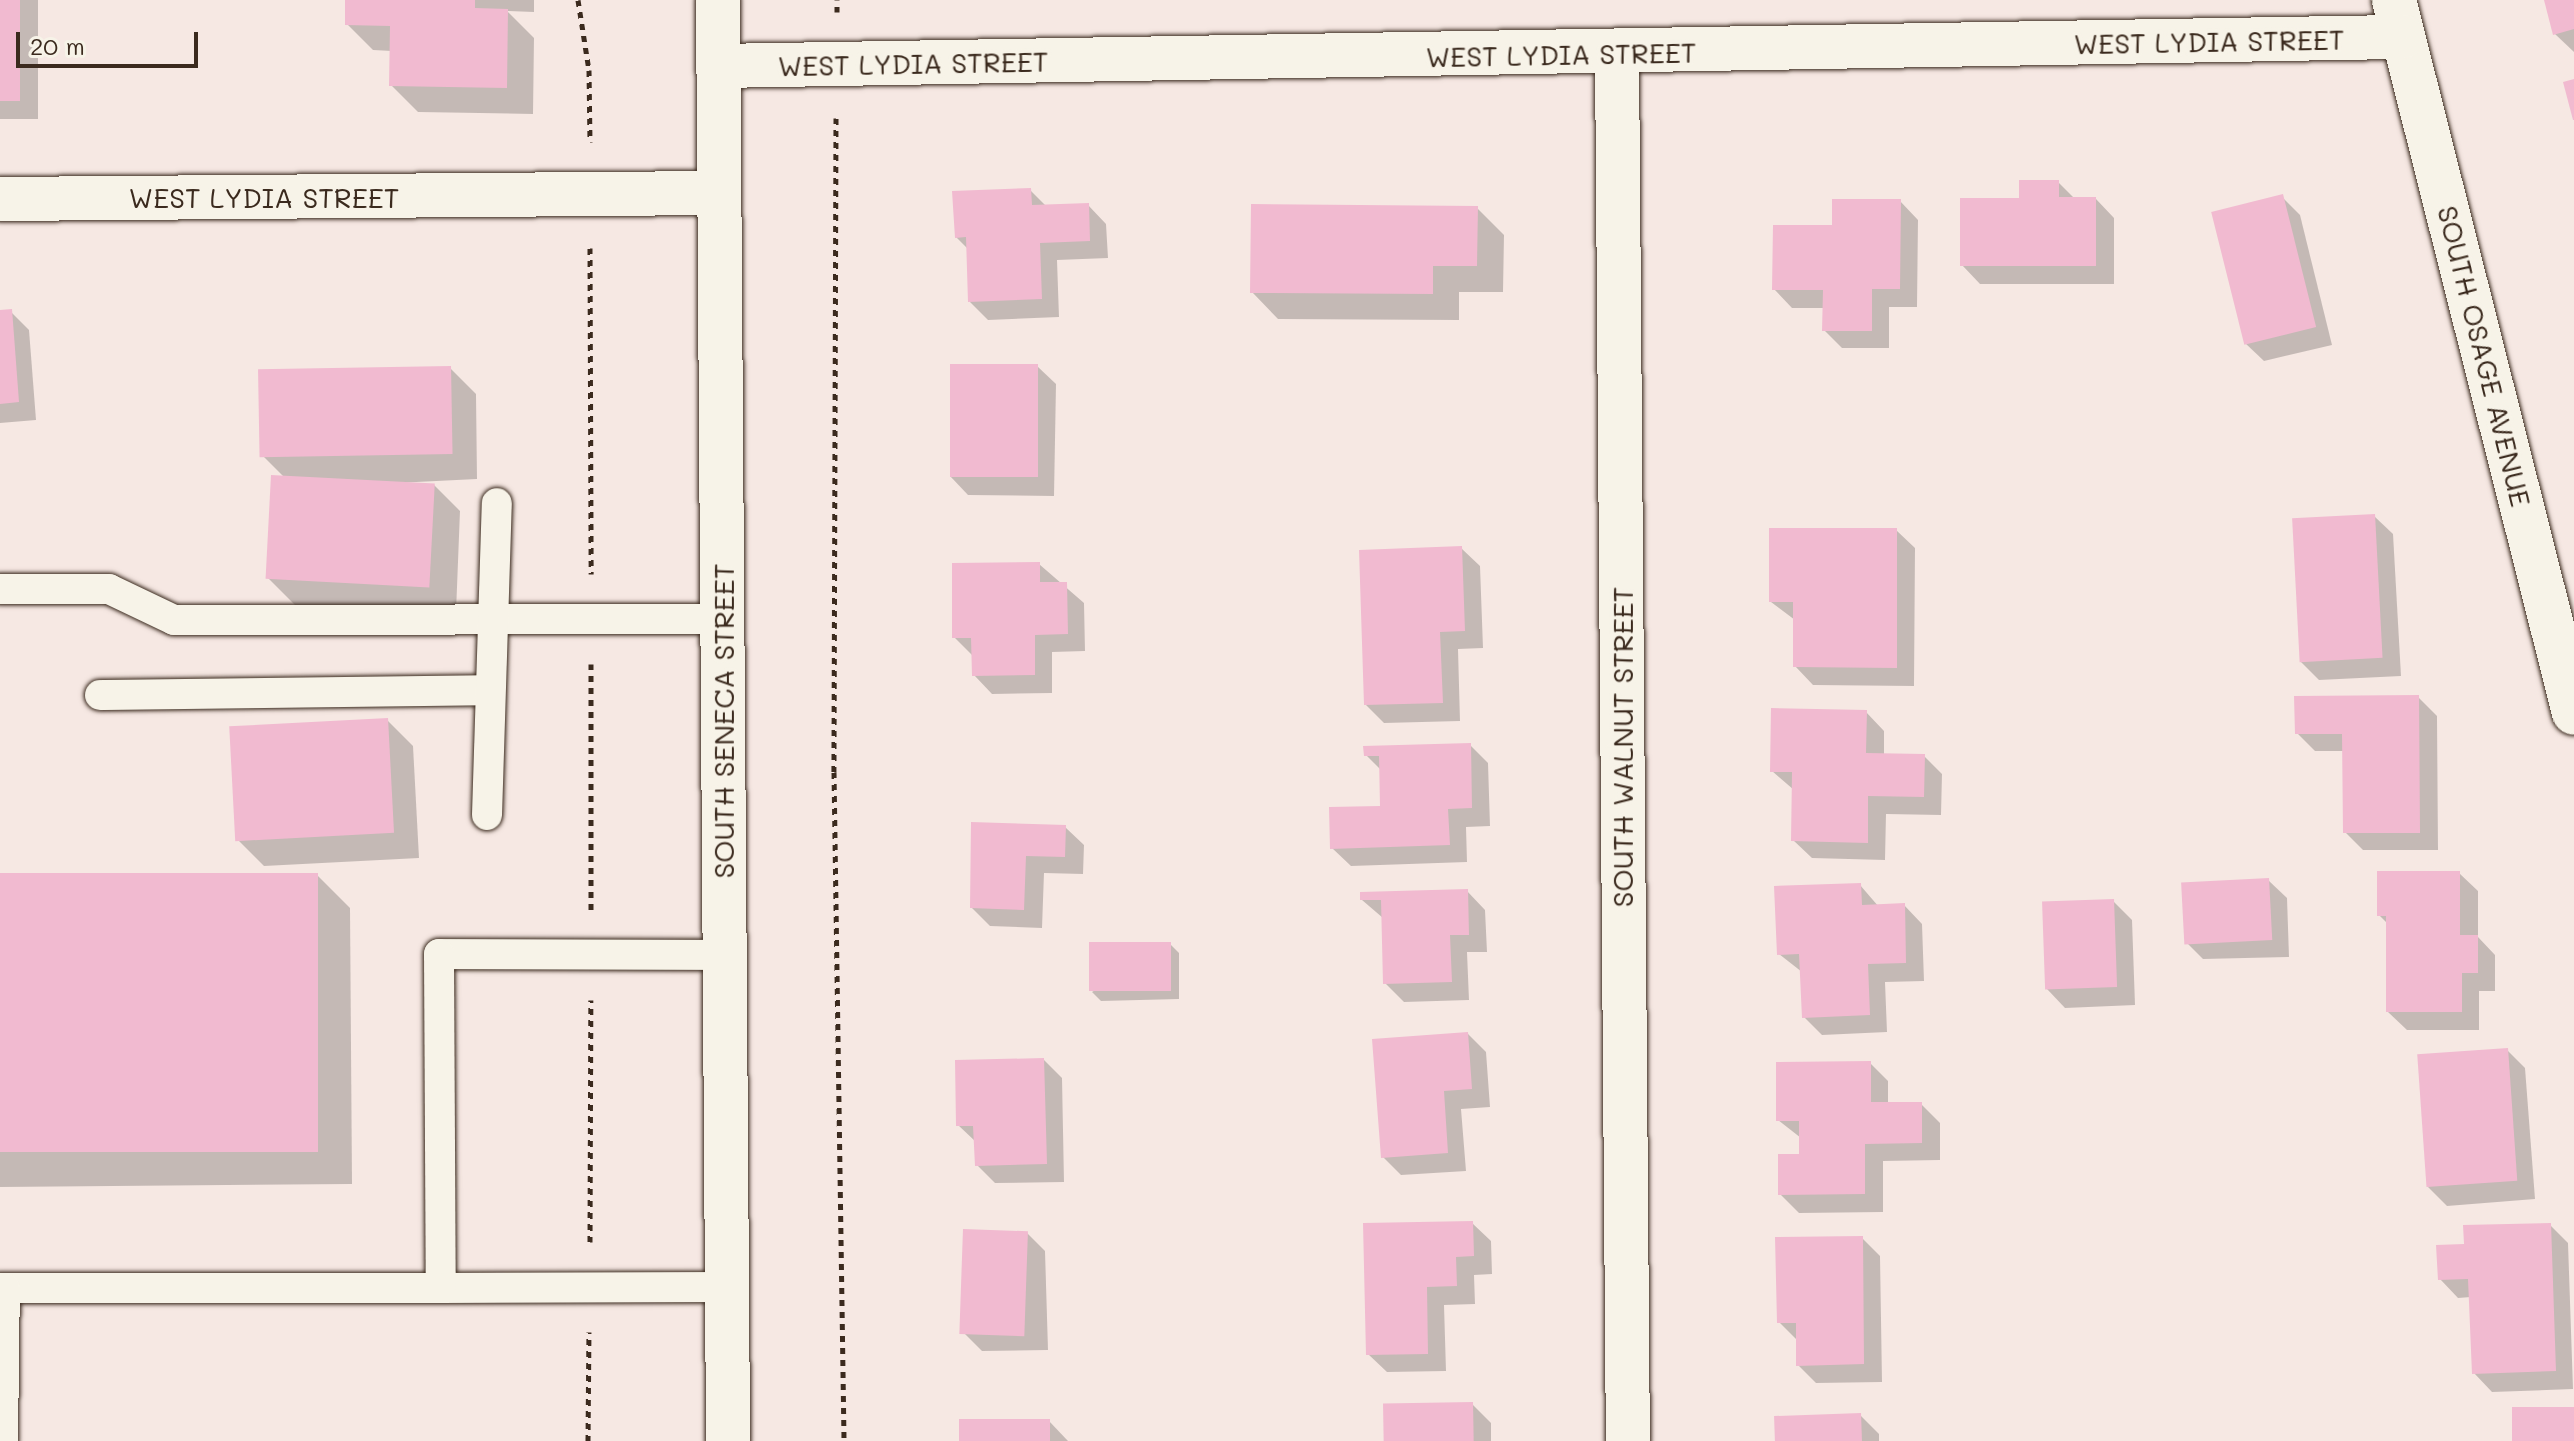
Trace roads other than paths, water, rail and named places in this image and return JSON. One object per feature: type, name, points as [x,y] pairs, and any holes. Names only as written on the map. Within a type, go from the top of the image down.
[{"type":"street","name":"SOUTH SENECA STREET","points":[[718,0],[728,1441]]},
{"type":"street","name":"WEST LYDIA STREET","points":[[718,66],[1617,54],[2398,18]]},
{"type":"street","name":"SOUTH OSAGE AVENUE","points":[[2398,18],[2574,713]]},
{"type":"street","name":"SOUTH WALNUT STREET","points":[[1617,54],[1628,1441]]},
{"type":"street","name":"WEST LYDIA STREET","points":[[0,199],[719,193]]},
{"type":"lane","points":[[487,815],[490,619],[497,503]]},
{"type":"lane","points":[[0,589],[109,589],[174,620],[722,619]]},
{"type":"lane","points":[[100,695],[489,690]]},
{"type":"lane","points":[[441,1288],[439,954],[724,955]]},
{"type":"lane","points":[[3,1441],[2,1288],[726,1287]]}]
